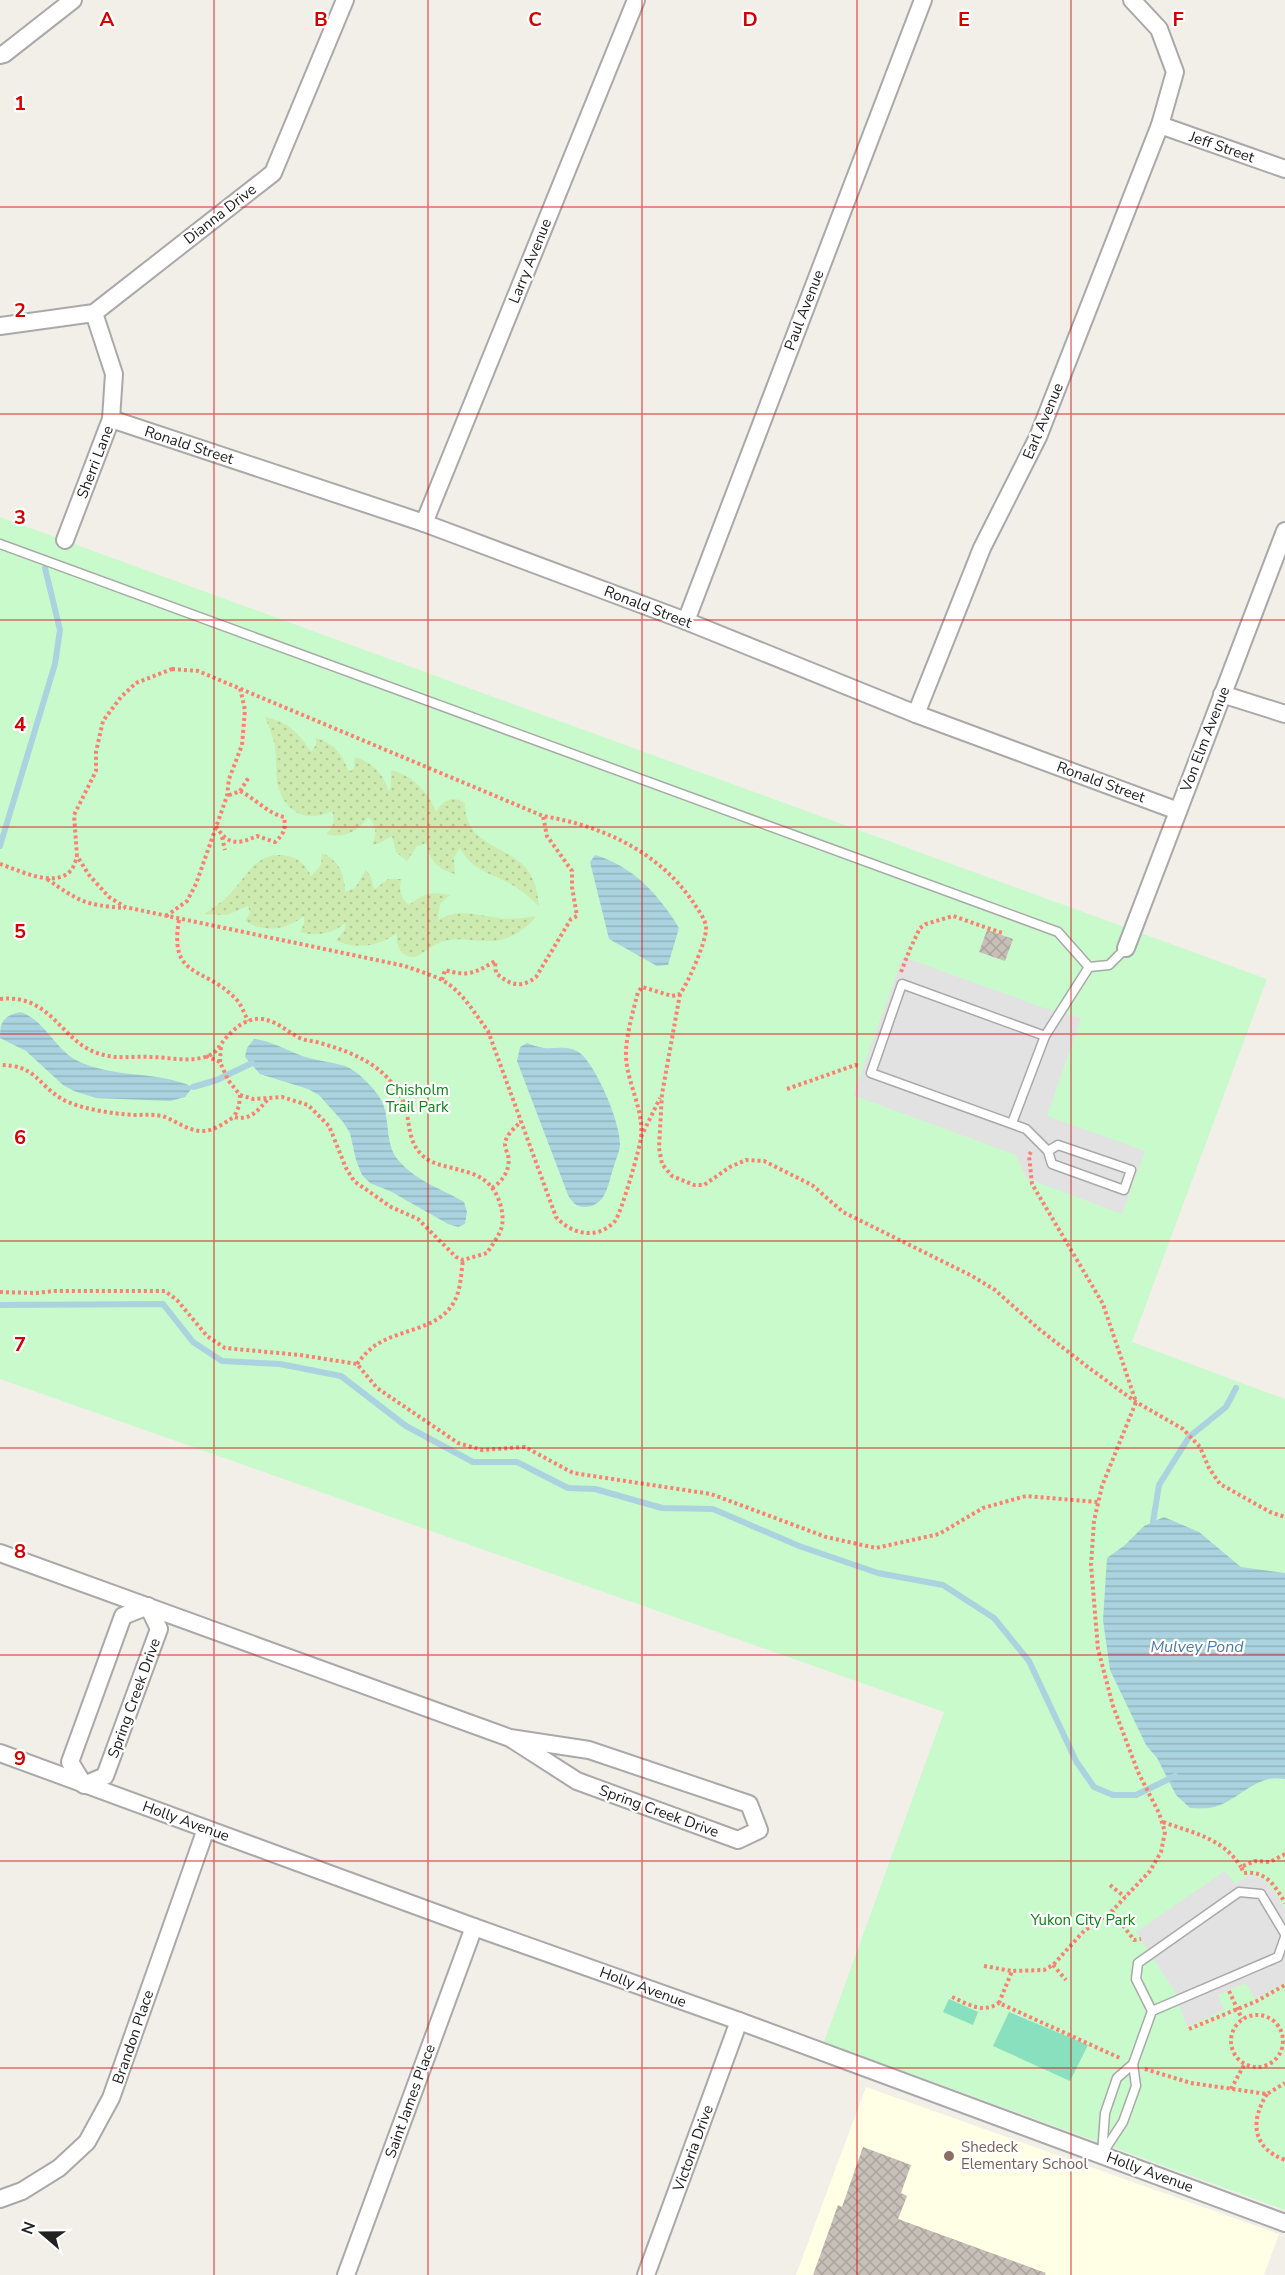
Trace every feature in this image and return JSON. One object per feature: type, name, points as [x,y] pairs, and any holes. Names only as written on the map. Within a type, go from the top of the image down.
[{"type":"street","points":[[0,55],[73,0]]},
{"type":"street","name":"Dianna Drive","points":[[94,313],[273,173],[345,0]]},
{"type":"street","name":"Larry Avenue","points":[[424,523],[636,0]]},
{"type":"street","name":"Paul Avenue","points":[[686,621],[923,0]]},
{"type":"street","name":"Earl Avenue","points":[[916,714],[982,548],[1038,437],[1160,125],[1174,72],[1159,29],[1132,0]]},
{"type":"street","name":"Jeff Street","points":[[1160,125],[1285,169]]},
{"type":"street","points":[[0,326],[94,313]]},
{"type":"street","name":"Sherri Lane","points":[[65,540],[111,419],[114,374],[94,313]]},
{"type":"street","name":"Ronald Street","points":[[111,419],[424,523],[686,621],[916,714],[1178,811]]},
{"type":"street","name":"Von Elm Avenue","points":[[1126,948],[1285,531]]},
{"type":"street","points":[[1222,693],[1285,714]]},
{"type":"street","name":"Spring Creek Drive","points":[[0,1553],[510,1738],[589,1750],[749,1804],[759,1830],[738,1840],[609,1793],[577,1781],[510,1738]]},
{"type":"street","points":[[84,1785],[70,1762],[123,1616],[148,1606]]},
{"type":"street","name":"Spring Creek Drive","points":[[84,1785],[105,1776],[159,1629],[148,1606]]},
{"type":"street","name":"Holly Avenue","points":[[0,1753],[474,1927],[739,2021],[1285,2223]]},
{"type":"street","name":"Brandon Place","points":[[0,2199],[22,2191],[59,2168],[87,2142],[111,2098],[206,1829]]},
{"type":"street","name":"Saint James Place","points":[[346,2275],[474,1927]]},
{"type":"street","name":"Victoria Drive","points":[[646,2275],[739,2021]]},
{"type":"lane","points":[[0,544],[1058,932],[1089,967]]},
{"type":"lane","points":[[1089,967],[1109,965],[1126,948]]},
{"type":"lane","points":[[1012,1123],[1045,1036],[1089,967]]},
{"type":"lane","points":[[1045,1036],[902,984],[871,1073],[1026,1129],[1048,1151],[1052,1164],[1124,1190],[1131,1170],[1058,1144],[1048,1151]]},
{"type":"lane","points":[[1102,2154],[1123,2122],[1136,2086],[1133,2064],[1152,2011],[1136,1979],[1138,1963],[1239,1892],[1261,1894],[1285,1935],[1278,1957],[1152,2011]]},
{"type":"lane","points":[[1102,2154],[1105,2113],[1117,2078],[1133,2064]]},
{"type":"path","points":[[128,908],[109,897],[89,875],[78,856],[74,814],[96,771],[96,752],[103,721],[136,683],[172,669],[198,671],[543,816],[572,821],[619,838],[641,851],[679,882],[704,920],[706,930],[688,983],[680,994],[662,1094],[659,1148],[662,1164],[672,1176],[694,1185],[704,1185],[730,1167],[746,1160],[764,1161],[812,1185],[843,1212],[972,1276],[995,1290],[1039,1329],[1136,1402],[1183,1429],[1200,1447],[1209,1468],[1220,1484],[1270,1512],[1285,1517]]},
{"type":"path","points":[[165,917],[187,901],[196,884],[227,795],[229,779],[243,737],[245,710],[240,688]]},
{"type":"path","points":[[227,795],[240,791],[249,777]]},
{"type":"path","points":[[222,836],[232,842],[247,841],[257,836],[275,842],[283,834],[284,817],[270,813],[263,805],[240,791]]},
{"type":"path","points":[[442,980],[445,970],[471,974],[495,961],[496,973],[507,982],[519,986],[528,983],[536,977],[571,919],[577,916],[572,871],[548,836],[543,816]]},
{"type":"path","points":[[216,826],[222,836],[225,850]]},
{"type":"path","points":[[46,879],[62,877],[72,869],[78,856]]},
{"type":"path","points":[[0,864],[46,879],[75,899],[93,905],[128,908],[405,966],[442,980],[474,1010],[488,1032],[556,1217],[564,1226],[578,1233],[594,1233],[607,1228],[618,1219],[641,1138],[662,1094]]},
{"type":"path","points":[[902,984],[901,974],[910,949],[920,928],[926,924],[953,916],[1002,933],[1001,935]]},
{"type":"path","points":[[179,920],[176,939],[178,951],[184,962],[193,971],[235,997],[248,1021]]},
{"type":"path","points":[[641,1138],[638,1109],[627,1068],[626,1051],[638,992],[642,987],[672,996],[680,994]]},
{"type":"path","points":[[0,999],[29,1001],[45,1010],[86,1048],[103,1055],[195,1059],[214,1054],[221,1044],[234,1029],[259,1018],[273,1021],[303,1040],[348,1052],[378,1067],[389,1078],[404,1102],[408,1129],[421,1155],[430,1161],[483,1178],[500,1201],[502,1227],[487,1253],[463,1260],[456,1257],[418,1219],[383,1203],[354,1181],[328,1126],[308,1104],[282,1097],[253,1099],[240,1095],[222,1071],[221,1044]]},
{"type":"path","points":[[206,1056],[220,1062]]},
{"type":"path","points":[[0,1065],[12,1065],[30,1072],[63,1100],[77,1106],[125,1114],[162,1116],[201,1131],[214,1129],[234,1117],[239,1106],[240,1095]]},
{"type":"path","points":[[787,1089],[855,1065],[871,1071]]},
{"type":"path","points":[[234,1117],[242,1119],[252,1116],[269,1098]]},
{"type":"path","points":[[492,1188],[501,1182],[507,1170],[509,1158],[505,1146],[508,1134],[521,1121]]},
{"type":"path","points":[[984,1966],[1012,1971],[1044,1970],[1053,1965],[1084,1931],[1112,1911],[1150,1871],[1161,1852],[1165,1832],[1159,1813],[1138,1772],[1113,1706],[1098,1649],[1091,1566],[1094,1521],[1102,1486],[1136,1402],[1104,1304],[1032,1184],[1029,1155],[1038,1140]]},
{"type":"path","points":[[357,1364],[365,1352],[381,1342],[422,1327],[443,1315],[454,1302],[463,1260]]},
{"type":"path","points":[[0,1292],[165,1291],[177,1300],[207,1336],[225,1348],[300,1354],[357,1364],[377,1388],[458,1443],[482,1450],[525,1448],[573,1473],[711,1494],[826,1537],[876,1548],[939,1534],[983,1508],[1026,1496],[1098,1502]]},
{"type":"path","points":[[1162,1822],[1224,1846],[1232,1853],[1244,1873],[1253,1871],[1274,1884],[1285,1903]]},
{"type":"path","points":[[1241,1867],[1255,1861],[1270,1862],[1285,1854]]},
{"type":"path","points":[[1110,1885],[1125,1897]]},
{"type":"path","points":[[1112,1911],[1134,1940],[1141,1939]]},
{"type":"path","points":[[1053,1965],[1066,1980]]},
{"type":"path","points":[[952,1997],[980,2009],[991,2008],[999,2003],[1012,1971]]},
{"type":"path","points":[[1189,2029],[1257,2001],[1285,1985]]},
{"type":"path","points":[[1229,1991],[1242,2019]]},
{"type":"path","points":[[999,2003],[1148,2070],[1191,2083],[1267,2094]]},
{"type":"path","points":[[1251,2015],[1268,2017],[1277,2024],[1284,2045],[1274,2061],[1265,2067],[1255,2068],[1244,2065],[1236,2058],[1231,2048],[1234,2026],[1242,2019],[1251,2015]]},
{"type":"path","points":[[1231,2089],[1244,2065]]},
{"type":"path","points":[[1144,2080],[1148,2070]]},
{"type":"path","points":[[1285,2083],[1267,2094],[1258,2108],[1255,2123],[1266,2149],[1275,2157],[1285,2160]]},
{"type":"shaded area","points":[[903,957],[1044,1008],[1081,1018],[1047,1116],[1145,1151],[1122,1214],[1026,1178],[1016,1155],[853,1095]]},
{"type":"shaded area","points":[[1225,1871],[1235,1884],[1251,1874],[1264,1880],[1275,1892],[1285,1909],[1285,1983],[1255,1999],[1246,1983],[1218,1995],[1224,2010],[1187,2027],[1174,1990],[1136,1932]]},
{"type":"shaded area","name":"Shedeck Elementary School","points":[[866,2087],[1279,2234],[1264,2275],[796,2275]]},
{"type":"green space","name":"Chisholm Trail Park","points":[[0,517],[1267,979],[1132,1342],[1285,1399],[1285,2210],[824,2042],[944,1712],[0,1379]]},
{"type":"green space","points":[[265,717],[292,729],[311,752],[316,745],[316,738],[328,743],[340,754],[348,770],[351,771],[354,768],[355,757],[367,762],[384,779],[389,792],[391,770],[419,785],[429,797],[436,812],[448,800],[456,799],[465,803],[466,816],[470,826],[477,834],[513,857],[530,873],[539,906],[513,885],[475,866],[460,848],[454,858],[455,874],[435,863],[427,843],[417,846],[407,861],[396,852],[392,836],[372,845],[375,830],[368,817],[350,833],[326,834],[333,823],[332,811],[314,816],[299,813],[286,803],[281,795],[277,781],[276,753]]},
{"type":"green space","points":[[322,853],[333,860],[340,869],[345,892],[355,888],[366,870],[371,877],[374,890],[388,879],[402,879],[401,893],[409,905],[428,894],[450,895],[440,904],[438,920],[460,913],[508,919],[536,916],[522,930],[503,939],[496,941],[450,940],[412,957],[399,949],[397,933],[383,941],[368,945],[344,944],[336,941],[345,929],[346,922],[330,932],[312,934],[300,932],[304,924],[304,916],[283,927],[268,928],[245,921],[250,913],[248,906],[227,915],[204,914],[234,890],[260,861],[277,855],[288,856],[305,866],[311,876],[321,865]]},
{"type":"green space","points":[[949,1999],[978,2012],[973,2025],[943,2012]]},
{"type":"green space","points":[[1009,2012],[1088,2045],[1070,2081],[993,2046]]},
{"type":"water","points":[[595,855],[621,866],[644,883],[663,904],[679,928],[668,965],[657,966],[609,939],[590,862]]},
{"type":"water","points":[[20,1012],[36,1021],[68,1055],[76,1060],[104,1070],[164,1078],[193,1087],[185,1097],[170,1101],[96,1098],[74,1091],[63,1085],[26,1051],[0,1038],[4,1020]]},
{"type":"water","points":[[254,1039],[274,1044],[305,1057],[345,1066],[362,1077],[373,1088],[383,1104],[390,1141],[399,1161],[413,1174],[464,1202],[467,1212],[465,1224],[458,1227],[448,1224],[390,1191],[370,1183],[362,1175],[356,1160],[350,1133],[319,1095],[308,1089],[260,1074],[245,1057],[247,1048]]},
{"type":"water","points":[[527,1043],[544,1048],[571,1049],[580,1053],[600,1082],[612,1109],[619,1134],[619,1152],[606,1193],[598,1203],[592,1206],[579,1206],[568,1195],[517,1061],[520,1047]]},
{"type":"water","name":"Mulvey Pond","points":[[1164,1517],[1199,1532],[1241,1567],[1285,1573],[1285,1779],[1275,1778],[1257,1783],[1223,1804],[1211,1808],[1190,1808],[1176,1795],[1157,1758],[1146,1745],[1110,1670],[1103,1620],[1107,1558],[1125,1545],[1144,1526]]},
{"type":"building","points":[[987,930],[1013,939],[1005,961],[979,952]]},
{"type":"building","points":[[863,2147],[911,2165],[901,2193],[907,2196],[898,2219],[1046,2273],[1045,2275],[813,2275],[838,2205],[842,2207]]},
{"type":"waterway","points":[[0,846],[55,664],[60,630],[45,568]]},
{"type":"waterway","points":[[193,1087],[217,1080],[252,1063]]},
{"type":"waterway","points":[[0,1305],[163,1304],[193,1342],[222,1361],[280,1364],[341,1376],[406,1426],[473,1462],[517,1462],[568,1488],[595,1489],[662,1508],[713,1509],[799,1546],[878,1573],[943,1585],[994,1618],[1029,1661],[1076,1761],[1094,1787],[1113,1795],[1136,1795],[1175,1776]]},
{"type":"waterway","points":[[1153,1522],[1159,1485],[1189,1437],[1226,1407],[1236,1388]]},
{"type":"place","name":"Shedeck Elementary School","points":[[949,2156]]},
{"type":"park label","name":"Yukon City Park","points":[[1083,1920]]}]
